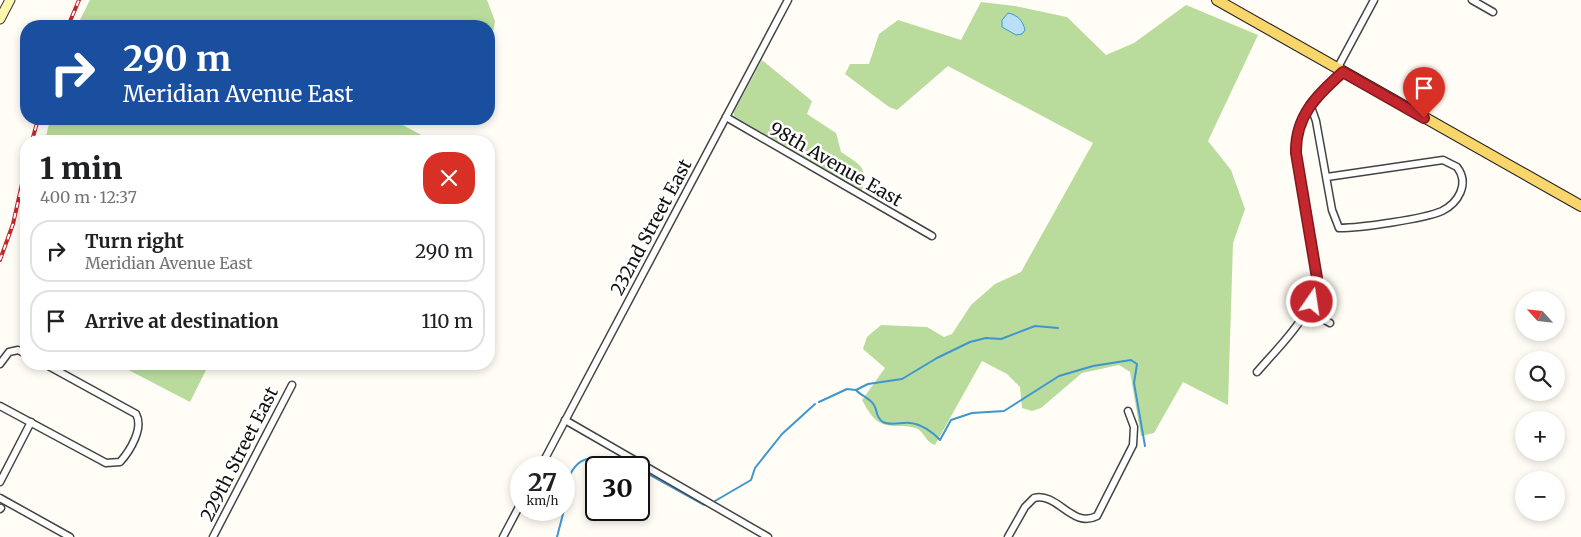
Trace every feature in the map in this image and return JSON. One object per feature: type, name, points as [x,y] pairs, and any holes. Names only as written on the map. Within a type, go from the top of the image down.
[{"type":"main road","points":[[0,19],[10,0]]},
{"type":"main road","points":[[1217,0],[1581,206]]},
{"type":"street","name":"232nd Street East","points":[[546,456],[788,0]]},
{"type":"street","points":[[1257,372],[1308,310],[1315,292],[1317,278],[1296,143],[1299,124],[1310,104],[1340,71],[1374,0]]},
{"type":"street","points":[[1472,0],[1493,12]]},
{"type":"street","points":[[1310,104],[1327,177],[1332,210],[1339,228],[1439,212],[1456,201],[1462,186],[1459,170],[1444,160],[1327,177]]},
{"type":"street","name":"98th Avenue East","points":[[726,117],[932,236]]},
{"type":"street","points":[[1308,310],[1330,323]]},
{"type":"street","points":[[0,364],[7,353],[20,351]]},
{"type":"street","points":[[0,406],[106,463],[115,463],[123,459],[137,433],[139,420],[136,414],[56,370]]},
{"type":"street","name":"229th Street East","points":[[213,537],[292,385]]},
{"type":"street","points":[[1008,537],[1025,507],[1034,498],[1045,497],[1079,518],[1092,518],[1102,508],[1133,445],[1134,427],[1128,412]]},
{"type":"street","points":[[565,420],[768,537]]},
{"type":"street","points":[[0,482],[31,422]]},
{"type":"street","points":[[0,498],[70,537]]},
{"type":"street","points":[[504,537],[512,521]]},
{"type":"green space","points":[[90,0],[487,0],[495,20],[80,20]]},
{"type":"green space","points":[[981,2],[1015,6],[1067,17],[1106,55],[1134,43],[1186,5],[1258,35],[1208,141],[1231,170],[1245,209],[1233,243],[1228,405],[1183,382],[1154,433],[1141,436],[1130,372],[1119,365],[1082,373],[1041,408],[1032,411],[1022,408],[1020,387],[1007,374],[982,361],[935,445],[916,428],[887,425],[877,421],[866,407],[862,400],[885,368],[863,349],[867,337],[881,325],[927,327],[944,337],[952,334],[971,305],[995,284],[1021,272],[1093,143],[948,66],[897,110],[889,107],[845,74],[850,64],[869,64],[879,34],[898,20],[961,40]]},
{"type":"green space","points":[[762,60],[812,101],[807,114],[836,133],[841,152],[861,167],[864,176],[862,190],[859,190],[734,116],[734,112]]},
{"type":"green space","points":[[49,125],[403,125],[421,135],[46,135]]},
{"type":"green space","points":[[129,370],[206,370],[190,402]]},
{"type":"water","points":[[1008,13],[1015,15],[1023,24],[1025,30],[1022,34],[1016,35],[1002,27],[1002,20]]},
{"type":"waterway","points":[[819,402],[847,389],[856,390],[868,384],[902,379],[937,358],[970,342],[986,338],[1001,339],[1035,326],[1058,328]]},
{"type":"waterway","points":[[856,390],[872,403],[883,422],[918,425],[930,431],[940,440],[951,420],[972,413],[1004,411],[1059,376],[1093,366],[1131,360],[1137,364],[1134,383],[1145,446]]},
{"type":"waterway","points":[[715,501],[751,480],[755,468],[782,434],[815,404]]},
{"type":"waterway","points":[[575,468],[585,460]]},
{"type":"waterway","points":[[650,475],[704,505]]},
{"type":"waterway","points":[[557,537],[561,521]]},
{"type":"railway","points":[[71,20],[79,0]]},
{"type":"railway","points":[[34,135],[36,125]]},
{"type":"railway","points":[[0,260],[13,224],[20,193]]},
{"type":"route","points":[[1312,302],[1317,278],[1296,153],[1299,124],[1306,109],[1343,72],[1424,118]]}]
